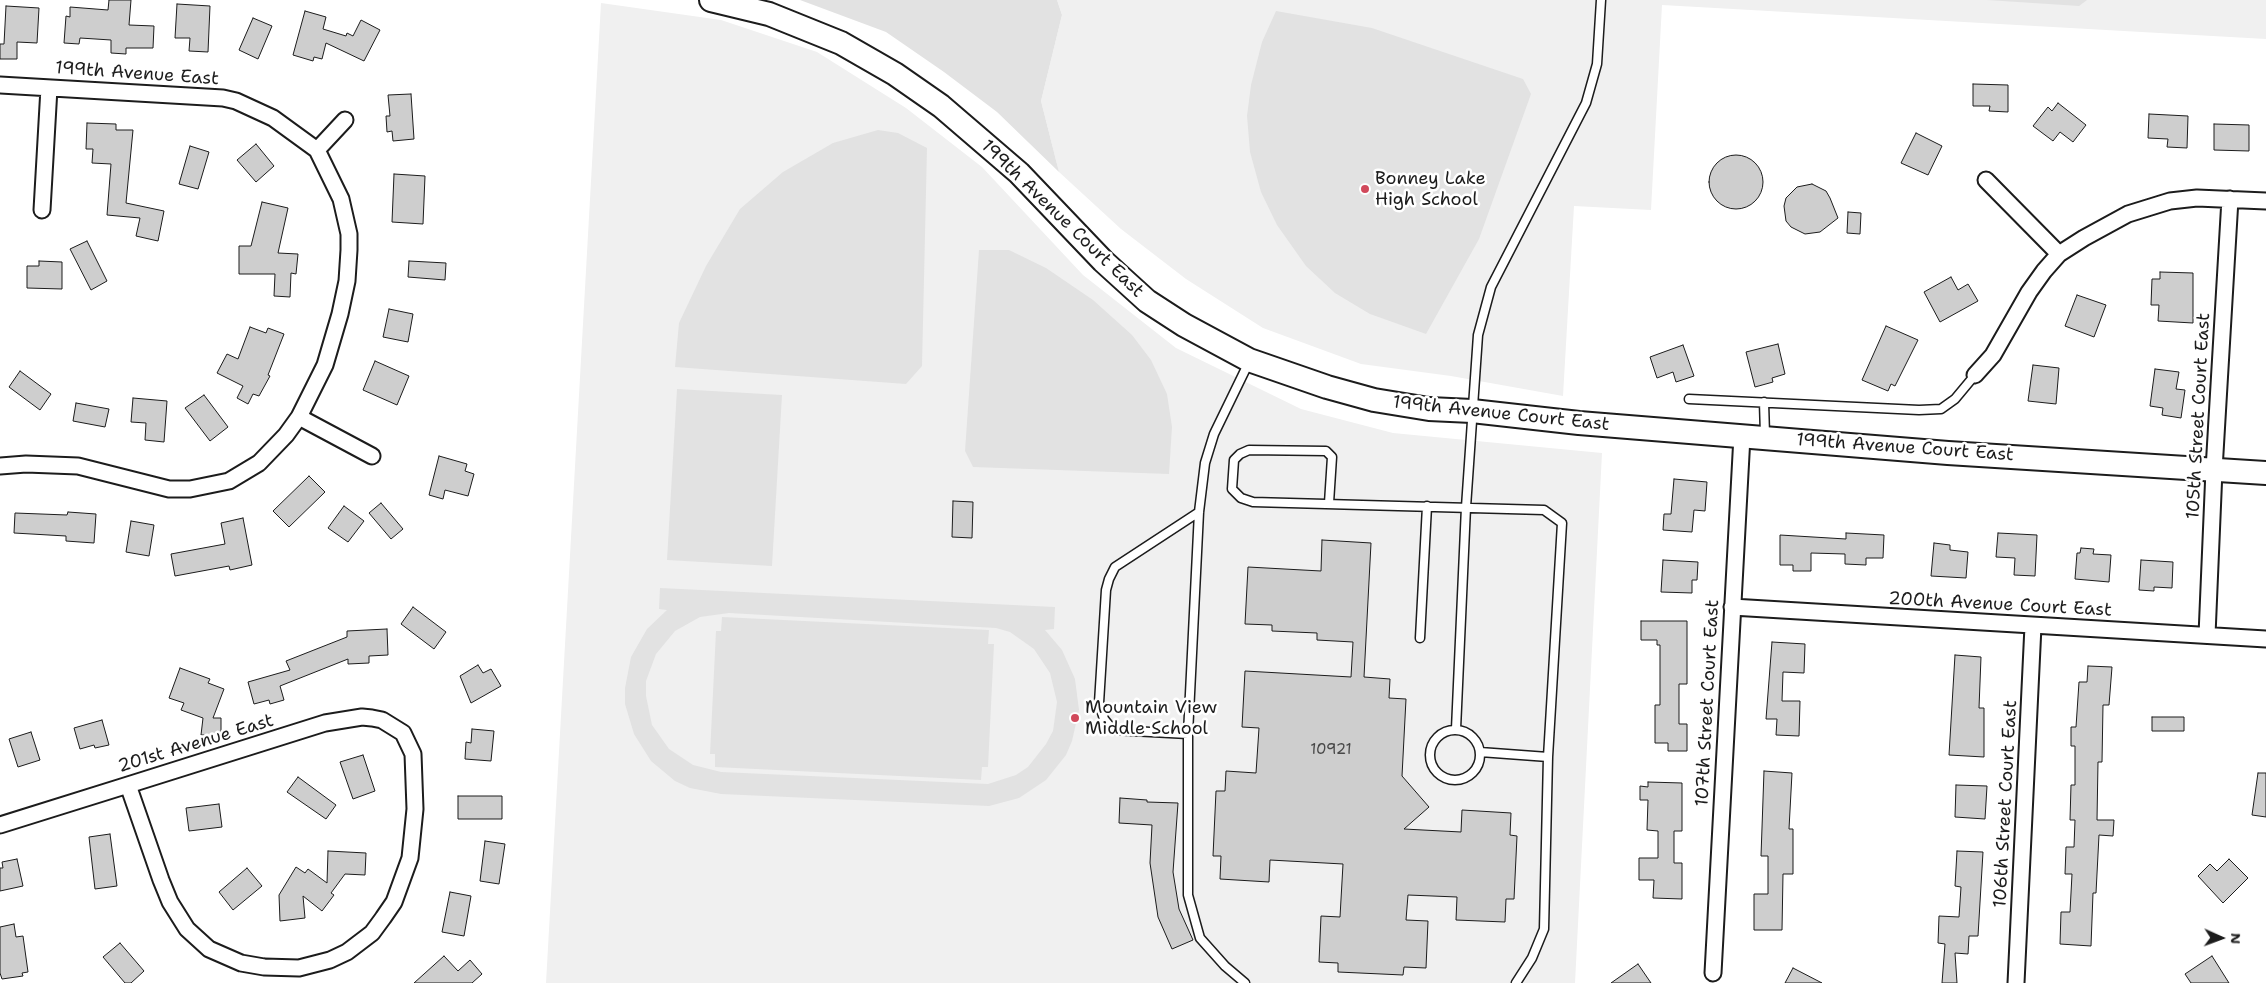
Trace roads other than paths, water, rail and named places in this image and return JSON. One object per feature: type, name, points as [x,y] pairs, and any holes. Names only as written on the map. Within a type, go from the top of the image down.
[{"type":"main road","name":"199th Avenue Court East","points":[[711,0],[769,14],[841,43],[895,74],[942,106],[1019,173],[1103,261],[1147,301],[1184,325],[1249,360],[1327,387],[1374,400],[1429,409],[1472,411],[1579,423],[1948,453],[2266,473]]},
{"type":"street","name":"199th Avenue East","points":[[0,85],[223,98],[236,101],[273,118],[318,150]]},
{"type":"street","points":[[42,210],[48,88]]},
{"type":"street","points":[[0,466],[26,464],[78,466],[168,489],[190,489],[229,481],[259,463],[286,435],[299,417],[325,364],[340,314],[349,250],[349,234],[341,199],[318,150],[345,120]]},
{"type":"street","points":[[1986,180],[2060,254]]},
{"type":"street","points":[[1975,376],[1993,355],[2029,292],[2060,254],[2106,225],[2153,206],[2197,198],[2266,201]]},
{"type":"street","name":"105th Street Court East","points":[[2207,635],[2214,470],[2230,199]]},
{"type":"street","points":[[299,417],[372,456]]},
{"type":"street","name":"107th Street Court East","points":[[1713,973],[1742,436]]},
{"type":"street","name":"200th Avenue Court East","points":[[1732,607],[2266,639]]},
{"type":"street","name":"106th Street Court East","points":[[2016,983],[2033,626]]},
{"type":"street","name":"201st Avenue East","points":[[0,825],[128,785],[338,720],[372,718],[382,720],[402,733],[413,754],[416,783],[410,858],[394,902],[372,933],[347,952],[315,965],[299,968],[264,967],[242,963],[209,949],[186,929],[170,902],[145,838],[128,785]]},
{"type":"lane","points":[[1456,729],[1466,507],[1478,335],[1491,287],[1586,103],[1596,64],[1601,0]]},
{"type":"lane","points":[[1245,983],[1225,966],[1200,938],[1188,895],[1188,734],[1199,512],[1205,464],[1214,434],[1249,360]]},
{"type":"lane","points":[[1689,399],[1919,410],[1941,409],[1955,399],[1975,376]]},
{"type":"lane","points":[[1764,402],[1765,438]]},
{"type":"lane","points":[[1328,503],[1332,457],[1326,451],[1249,450],[1234,460],[1232,489],[1241,498],[1254,502],[1544,510],[1554,515],[1562,523],[1548,757],[1544,929],[1532,958],[1516,983]]},
{"type":"lane","points":[[1420,638],[1427,506]]},
{"type":"lane","points":[[1188,734],[1113,730],[1104,720],[1100,704],[1106,590],[1110,578],[1116,567],[1199,512]]},
{"type":"lane","points":[[1456,729],[1471,735],[1476,740],[1480,752],[1479,763],[1469,776],[1454,780],[1440,775],[1431,762],[1431,746],[1441,734],[1456,729]]},
{"type":"lane","points":[[1480,752],[1548,757]]},
{"type":"place","name":"Bonney Lake High School","points":[[1365,189]]},
{"type":"place","name":"Mountain View Middle School","points":[[1075,718]]}]
